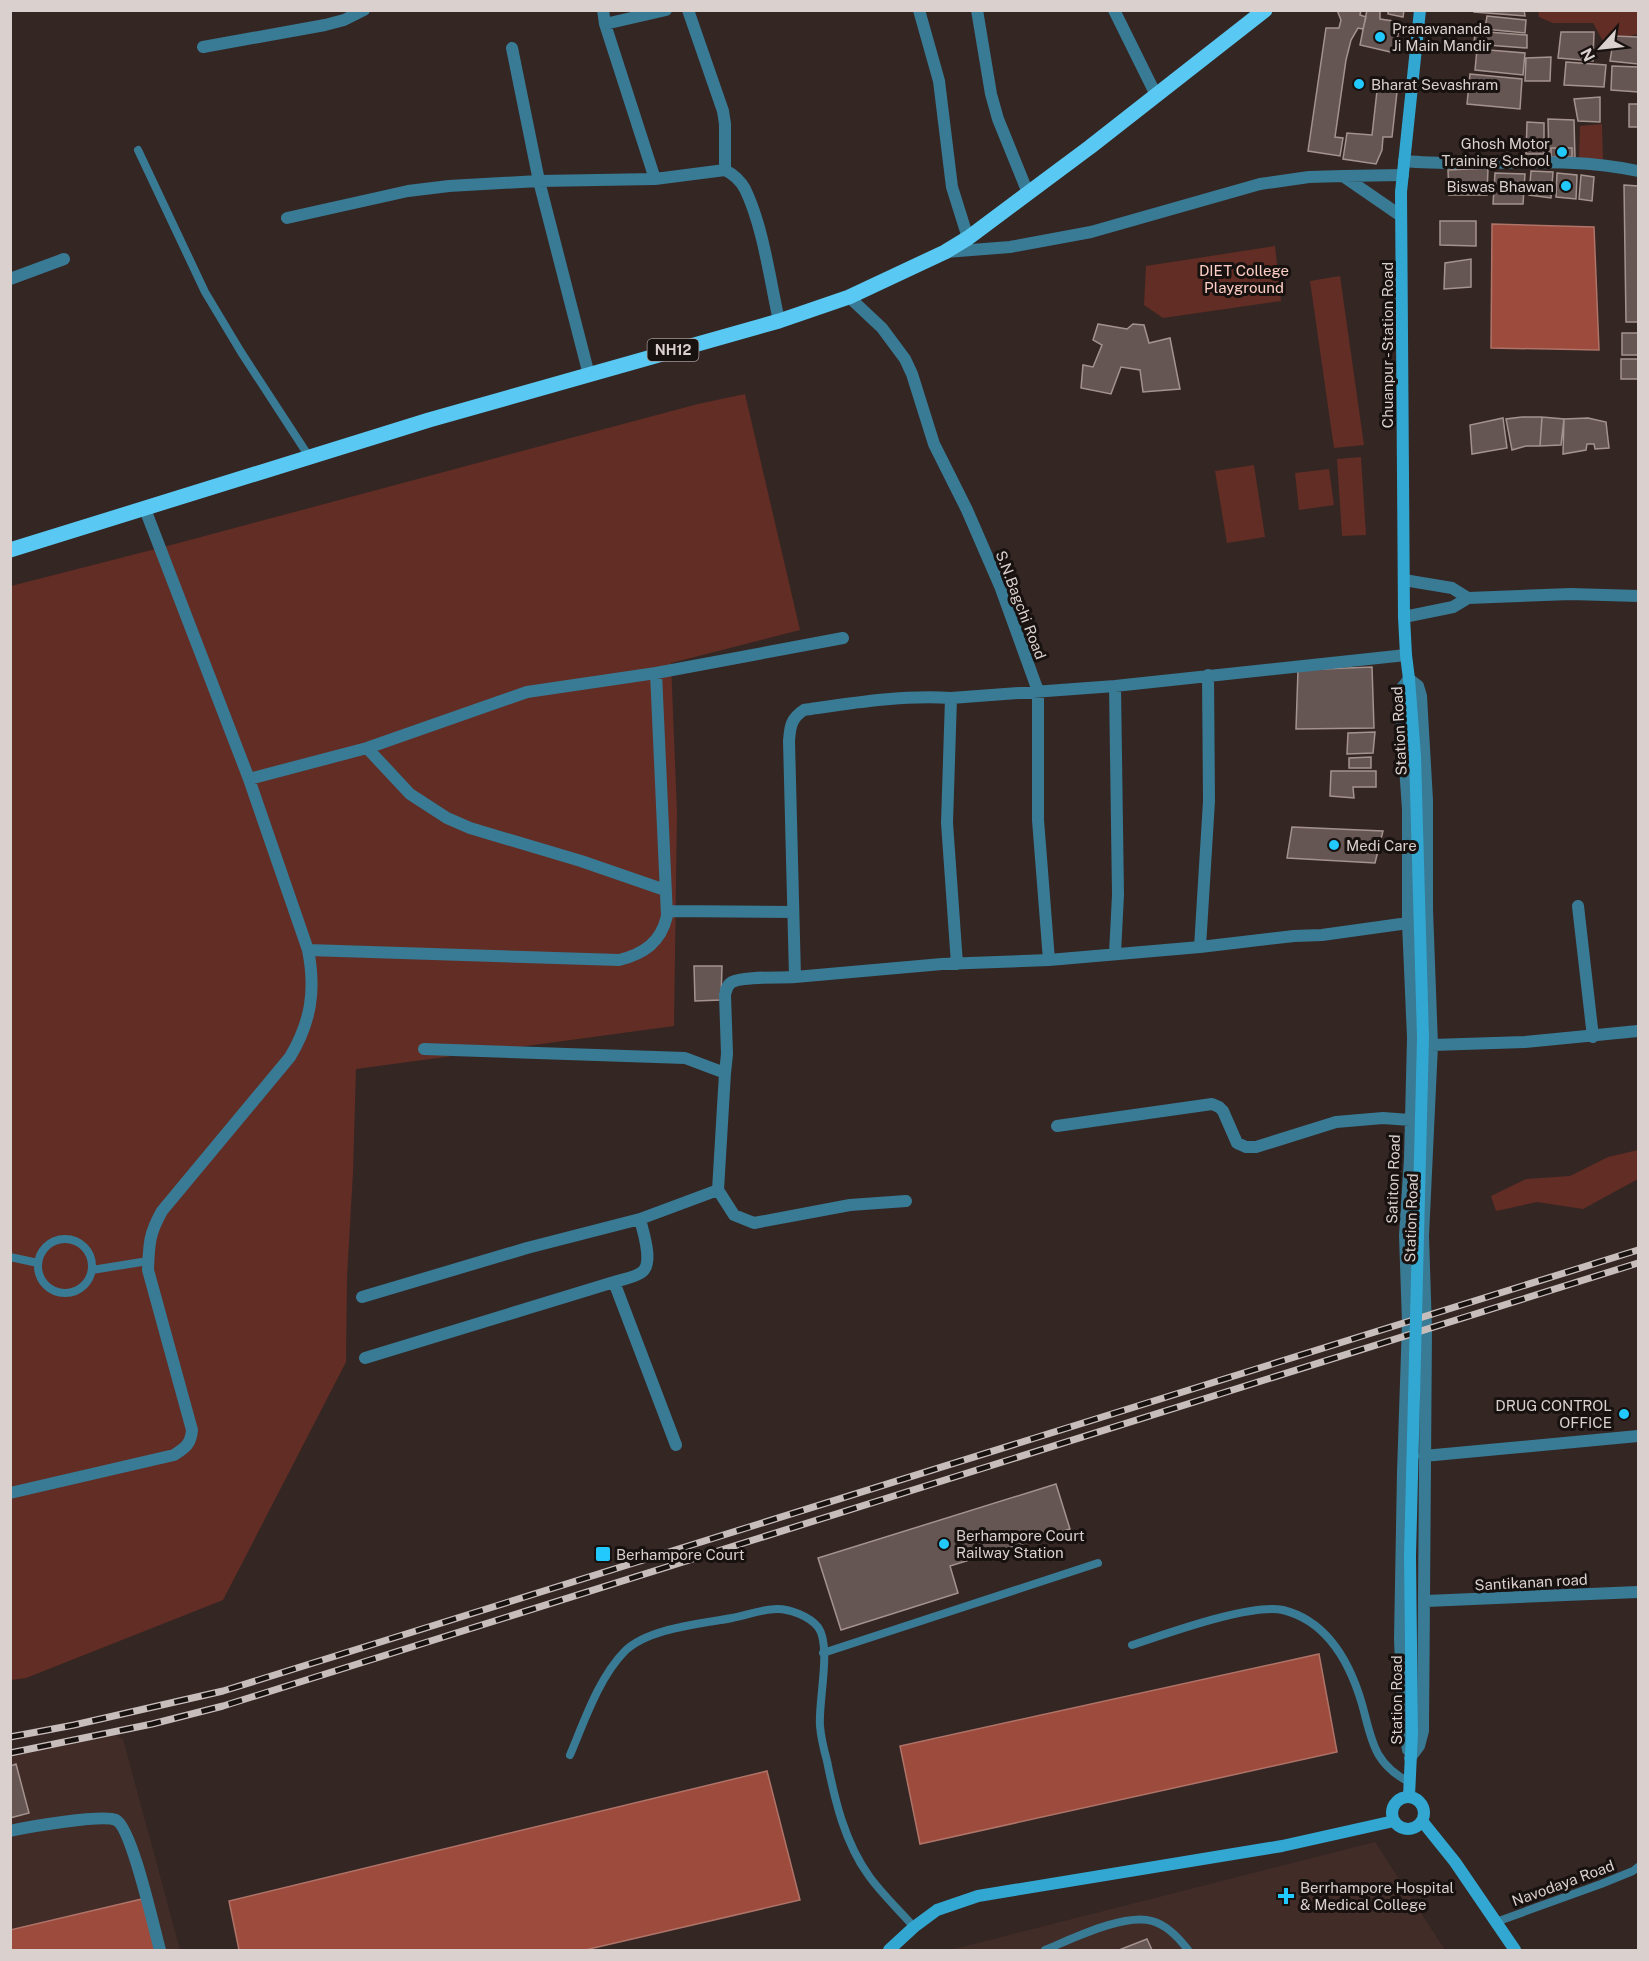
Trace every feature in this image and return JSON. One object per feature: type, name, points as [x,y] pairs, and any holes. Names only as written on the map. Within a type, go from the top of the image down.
[{"type":"main road","name":"NH12","points":[[10,550],[429,420],[778,321],[849,297],[945,252],[968,238],[1265,10]]},
{"type":"street","points":[[203,46],[325,25],[344,20],[364,10]]},
{"type":"street","points":[[603,10],[605,24],[655,179]]},
{"type":"street","points":[[605,24],[666,10]]},
{"type":"street","points":[[688,10],[723,111],[725,170]]},
{"type":"street","points":[[919,10],[939,81],[951,188],[968,238]]},
{"type":"street","points":[[977,10],[991,94],[998,119],[1028,193]]},
{"type":"street","points":[[1114,10],[1156,95]]},
{"type":"street","name":"Chuanpur - Station Road","points":[[1409,679],[1404,617],[1401,216],[1402,175],[1420,10]]},
{"type":"street","points":[[512,48],[539,182],[589,375]]},
{"type":"street","points":[[1404,161],[1424,163],[1524,161],[1615,166],[1638,171]]},
{"type":"street","points":[[287,218],[408,191],[449,186],[655,179],[725,170],[735,175],[744,187],[751,206],[759,232],[778,321]]},
{"type":"street","points":[[945,252],[1010,247],[1091,231],[1260,184],[1308,177],[1402,175]]},
{"type":"street","points":[[1343,176],[1401,216]]},
{"type":"street","points":[[10,279],[64,259]]},
{"type":"street","name":"S.N.Bagchi Road","points":[[849,297],[882,328],[905,359],[934,444],[967,510],[1000,586],[1038,691],[1038,820],[1049,960]]},
{"type":"street","points":[[10,1493],[174,1455],[187,1447],[192,1439],[192,1430],[148,1270],[148,1245],[153,1226],[162,1211],[290,1057],[301,1039],[309,1016],[312,972],[308,950],[249,779],[145,509]]},
{"type":"street","points":[[1404,580],[1452,588],[1468,598]]},
{"type":"street","points":[[1404,617],[1453,607],[1468,598],[1571,594],[1638,596]]},
{"type":"street","points":[[249,779],[367,748],[527,692],[656,673],[843,638]]},
{"type":"street","points":[[795,977],[789,741],[791,722],[804,710],[870,700],[951,698],[1115,686],[1406,655]]},
{"type":"street","points":[[308,950],[619,960],[633,956],[657,939],[664,929],[667,911],[656,673]]},
{"type":"street","points":[[1200,946],[1209,801],[1208,675]]},
{"type":"street","name":"Satiton Road","points":[[1403,1718],[1400,1639],[1401,1550],[1408,1323],[1405,1235],[1413,1038],[1408,923],[1408,809],[1400,697],[1401,689],[1409,679]]},
{"type":"street","name":"Station Road","points":[[1409,679],[1418,686],[1421,696],[1432,1045],[1424,1236],[1426,1601],[1423,1731],[1419,1746],[1410,1760]]},
{"type":"street","name":"Station Road","points":[[1409,679],[1415,756],[1423,1038],[1410,1556],[1412,1733],[1409,1796]]},
{"type":"street","points":[[1115,686],[1118,884],[1115,953]]},
{"type":"street","points":[[951,698],[947,823],[957,964]]},
{"type":"street","points":[[367,748],[410,794],[447,818],[470,828],[580,861],[665,890]]},
{"type":"street","points":[[1578,906],[1593,1037]]},
{"type":"street","points":[[667,911],[793,912]]},
{"type":"street","points":[[906,1201],[850,1206],[754,1223],[734,1215],[718,1190],[728,1054],[725,995],[727,987],[732,982],[745,979],[957,964],[1049,960],[1342,933],[1408,923]]},
{"type":"street","points":[[1432,1045],[1525,1042],[1638,1031]]},
{"type":"street","points":[[424,1049],[685,1058],[725,1073]]},
{"type":"street","points":[[1057,1126],[1212,1104],[1223,1111],[1237,1143],[1246,1148],[1256,1147],[1336,1122],[1383,1118],[1410,1120]]},
{"type":"street","points":[[362,1297],[527,1248],[640,1220],[718,1190]]},
{"type":"street","points":[[365,1358],[635,1276],[646,1267],[648,1256],[640,1220]]},
{"type":"street","points":[[614,1282],[676,1445]]},
{"type":"street","points":[[1424,1456],[1638,1436]]},
{"type":"street","name":"Santikanan road","points":[[1426,1601],[1638,1592]]},
{"type":"street","name":"Station Road","points":[[1403,1718],[1410,1760]]},
{"type":"street","points":[[1409,1796],[1417,1798],[1423,1805],[1425,1813],[1422,1821],[1416,1827],[1408,1829],[1400,1827],[1394,1821],[1392,1812],[1394,1804],[1400,1798],[1409,1796]]},
{"type":"street","points":[[10,1831],[99,1818],[116,1820],[123,1828],[133,1849],[160,1950]]},
{"type":"street","points":[[890,1950],[914,1927],[937,1910],[978,1896],[1282,1846],[1394,1821]]},
{"type":"street","points":[[1422,1821],[1450,1855],[1515,1950]]},
{"type":"lane","points":[[138,150],[205,292],[310,458]]},
{"type":"lane","points":[[69,1239],[87,1250],[92,1270],[85,1285],[71,1293],[62,1293],[47,1286],[42,1280],[38,1263],[48,1245],[54,1241],[69,1239]]},
{"type":"lane","points":[[10,1257],[38,1263]]},
{"type":"lane","points":[[92,1270],[148,1261]]},
{"type":"lane","points":[[823,1653],[1098,1563]]},
{"type":"lane","points":[[570,1755],[602,1683],[615,1663],[636,1642],[662,1632],[775,1609],[794,1612],[810,1620],[818,1627],[821,1634],[824,1666],[819,1705],[820,1728],[832,1788],[845,1830],[855,1855],[870,1878],[914,1927]]},
{"type":"lane","points":[[1132,1645],[1235,1614],[1282,1610],[1303,1619],[1322,1630],[1345,1659],[1362,1702],[1374,1746],[1385,1765],[1395,1775],[1409,1782]]},
{"type":"lane","name":"Navodaya Road","points":[[1496,1922],[1601,1884],[1633,1871],[1638,1866]]},
{"type":"lane","points":[[1045,1950],[1100,1928],[1131,1920],[1152,1921],[1170,1930],[1188,1950]]},
{"type":"shaded area","points":[[1492,224],[1594,227],[1599,350],[1491,348]]},
{"type":"shaded area","points":[[1319,1654],[1337,1752],[920,1844],[900,1746]]},
{"type":"shaded area","points":[[110,1732],[123,1739],[180,1950],[11,1950],[11,1754]]},
{"type":"shaded area","points":[[767,1771],[800,1900],[585,1950],[239,1950],[229,1901]]},
{"type":"shaded area","name":"Berrhampore Hospital & Medical College","points":[[1375,1842],[1445,1950],[950,1950]]},
{"type":"shaded area","points":[[142,1899],[155,1950],[11,1950],[10,1930]]},
{"type":"green space","points":[[1538,11],[1638,11],[1638,34],[1626,37],[1614,36],[1609,42],[1603,41],[1593,23],[1553,23],[1539,17]]},
{"type":"green space","points":[[1602,124],[1603,161],[1579,159],[1580,126]]},
{"type":"green space","name":"DIET College Playground","points":[[1275,246],[1281,301],[1163,318],[1144,305],[1146,266]]},
{"type":"green space","points":[[1340,276],[1364,445],[1334,448],[1310,281]]},
{"type":"green space","points":[[745,394],[800,630],[671,663],[677,812],[674,1026],[356,1069],[347,1277],[346,1362],[223,1600],[26,1678],[11,1680],[11,586],[698,404]]},
{"type":"green space","points":[[1361,457],[1366,535],[1342,536],[1337,459]]},
{"type":"green space","points":[[1254,465],[1265,537],[1227,543],[1215,471]]},
{"type":"green space","points":[[1329,469],[1334,505],[1299,510],[1295,473]]},
{"type":"green space","points":[[1638,1150],[1638,1179],[1583,1209],[1537,1202],[1496,1211],[1491,1196],[1526,1179],[1570,1176],[1608,1157]]},
{"type":"building","points":[[1337,10],[1361,10],[1360,15],[1366,17],[1363,29],[1358,28],[1351,40],[1346,60],[1335,137],[1343,138],[1340,156],[1308,151],[1326,28],[1339,28],[1341,20]]},
{"type":"building","name":"Pranavananda Ji Main Mandir","points":[[1367,10],[1380,10],[1380,19],[1400,22],[1395,53],[1360,45]]},
{"type":"building","points":[[1388,10],[1404,10],[1403,17],[1388,14]]},
{"type":"building","points":[[1474,10],[1524,10],[1525,16],[1474,12]]},
{"type":"building","points":[[1487,16],[1526,20],[1525,33],[1485,29]]},
{"type":"building","points":[[1475,31],[1527,35],[1527,48],[1474,44]]},
{"type":"building","points":[[1561,32],[1594,32],[1593,61],[1558,58]]},
{"type":"building","points":[[1614,36],[1638,37],[1638,64],[1610,61]]},
{"type":"building","points":[[1477,49],[1525,53],[1523,75],[1475,70]]},
{"type":"building","points":[[1551,57],[1550,81],[1525,81],[1526,58]]},
{"type":"building","points":[[1566,62],[1606,65],[1604,87],[1564,85]]},
{"type":"building","points":[[1612,66],[1638,67],[1638,92],[1611,90]]},
{"type":"building","points":[[1470,74],[1522,79],[1520,109],[1467,104]]},
{"type":"building","points":[[1377,91],[1397,92],[1392,137],[1383,137],[1382,150],[1376,164],[1343,159],[1347,133],[1372,135]]},
{"type":"building","points":[[1600,97],[1600,122],[1578,121],[1574,99]]},
{"type":"building","points":[[1629,104],[1638,104],[1638,127],[1629,127]]},
{"type":"building","points":[[1548,119],[1574,120],[1575,158],[1549,158]]},
{"type":"building","points":[[1527,122],[1544,123],[1544,154],[1526,154]]},
{"type":"building","name":"Ghosh Motor Training School","points":[[1551,148],[1572,148],[1572,157],[1551,157]]},
{"type":"building","points":[[1488,168],[1487,195],[1449,195],[1448,170]]},
{"type":"building","points":[[1531,171],[1553,172],[1551,198],[1529,195]]},
{"type":"building","points":[[1495,173],[1525,174],[1523,204],[1493,204]]},
{"type":"building","name":"Biswas Bhawan","points":[[1557,173],[1577,175],[1576,199],[1556,197]]},
{"type":"building","points":[[1581,175],[1594,177],[1592,201],[1579,199]]},
{"type":"building","points":[[1624,185],[1638,186],[1638,322],[1626,322]]},
{"type":"building","points":[[1624,185],[1638,186],[1638,322],[1626,322]]},
{"type":"building","points":[[1440,221],[1476,221],[1476,246],[1440,245]]},
{"type":"building","points":[[1471,259],[1471,287],[1444,289],[1445,263]]},
{"type":"building","points":[[1098,324],[1127,329],[1133,324],[1144,325],[1149,343],[1170,338],[1180,389],[1143,392],[1140,370],[1121,367],[1111,394],[1081,388],[1083,365],[1093,367],[1102,345],[1093,340]]},
{"type":"building","points":[[1622,333],[1638,333],[1638,355],[1622,355]]},
{"type":"building","points":[[1621,359],[1638,359],[1638,379],[1621,379]]},
{"type":"building","points":[[1542,417],[1540,446],[1526,446],[1512,450],[1506,419]]},
{"type":"building","points":[[1542,417],[1564,419],[1561,445],[1540,446]]},
{"type":"building","points":[[1503,418],[1507,448],[1472,454],[1470,425]]},
{"type":"building","points":[[1588,418],[1606,422],[1609,448],[1595,449],[1594,444],[1587,444],[1586,450],[1563,454],[1564,419]]},
{"type":"building","points":[[1372,667],[1374,728],[1296,729],[1298,670]]},
{"type":"building","points":[[1375,732],[1373,753],[1347,754],[1348,733]]},
{"type":"building","points":[[1371,757],[1371,768],[1349,768],[1349,758]]},
{"type":"building","points":[[1331,771],[1376,771],[1376,787],[1353,787],[1354,798],[1330,796]]},
{"type":"building","name":"Medi Care","points":[[1292,827],[1383,831],[1375,863],[1287,858]]},
{"type":"building","points":[[694,966],[722,966],[721,1000],[695,1001]]},
{"type":"building","name":"Berhampore Court Railway Station","points":[[1056,1484],[1070,1529],[950,1566],[958,1593],[841,1630],[818,1558]]},
{"type":"building","points":[[16,1764],[29,1813],[10,1818],[10,1766]]},
{"type":"building","points":[[1147,1939],[1152,1950],[1119,1950]]},
{"type":"railway","points":[[10,1737],[223,1691],[1638,1250]]},
{"type":"railway","points":[[10,1753],[152,1724],[223,1706],[1638,1263]]},
{"type":"place","name":"Pranavananda Ji Main Mandir","points":[[1380,37]]},
{"type":"place","name":"Bharat Sevashram","points":[[1359,84]]},
{"type":"place","name":"Ghosh Motor Training School","points":[[1562,152]]},
{"type":"place","name":"Biswas Bhawan","points":[[1566,186]]},
{"type":"place","name":"Medi Care","points":[[1334,845]]},
{"type":"place","name":"DRUG CONTROL OFFICE","points":[[1624,1414]]},
{"type":"place","name":"Berhampore Court Railway Station","points":[[944,1544]]},
{"type":"place","name":"Berhampore Court","points":[[603,1554]]},
{"type":"place","name":"Berrhampore Hospital & Medical College","points":[[1286,1896]]}]
